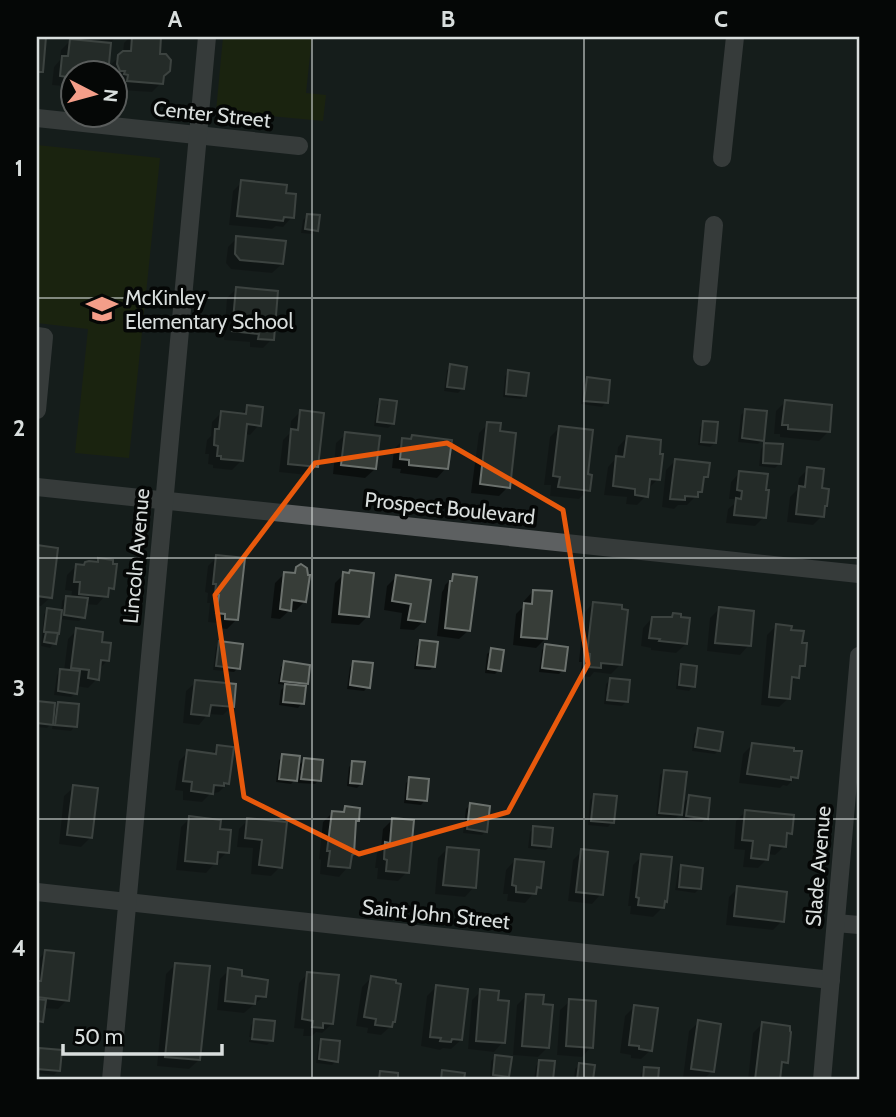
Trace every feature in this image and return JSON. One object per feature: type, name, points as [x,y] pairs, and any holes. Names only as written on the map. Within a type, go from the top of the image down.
[{"type":"street","name":"Lincoln Avenue","points":[[111,1080],[206,37]]},
{"type":"street","points":[[722,158],[735,37]]},
{"type":"street","name":"Center Street","points":[[37,118],[299,146]]},
{"type":"street","points":[[702,356],[714,225]]},
{"type":"street","points":[[37,336],[44,337],[37,410]]},
{"type":"street","name":"Prospect Boulevard","points":[[37,487],[859,574]]},
{"type":"street","name":"Slade Avenue","points":[[822,1080],[859,656]]},
{"type":"street","name":"Saint John Street","points":[[37,892],[831,980]]},
{"type":"street","points":[[836,923],[859,925]]},
{"type":"highlighted area","points":[[447,443],[563,510],[588,664],[508,812],[359,854],[244,797],[215,595],[315,463]]},
{"type":"green space","points":[[223,37],[312,37],[306,93],[326,95],[323,121],[216,111]]},
{"type":"green space","name":"McKinley Elementary School","points":[[37,145],[160,158],[129,458],[75,453],[88,329],[37,323]]},
{"type":"building","points":[[37,37],[46,37],[43,72],[37,72]]},
{"type":"building","points":[[132,37],[161,37],[160,54],[166,54],[171,60],[170,71],[164,76],[163,84],[130,81],[130,60],[117,60],[118,55],[123,51],[131,51]]},
{"type":"building","points":[[70,39],[111,43],[109,60],[62,60],[62,56],[68,56]]},
{"type":"building","points":[[241,180],[287,185],[286,193],[296,194],[294,218],[284,217],[283,221],[237,216]]},
{"type":"building","points":[[307,214],[320,215],[318,231],[305,229]]},
{"type":"building","points":[[236,236],[286,241],[283,264],[240,260],[235,254]]},
{"type":"building","points":[[236,287],[278,291],[274,340],[258,339],[259,334],[232,331]]},
{"type":"building","points":[[450,364],[467,367],[464,389],[447,387]]},
{"type":"building","points":[[508,370],[529,373],[526,396],[506,394]]},
{"type":"building","points":[[587,377],[610,380],[608,403],[584,401]]},
{"type":"building","points":[[380,399],[397,401],[394,424],[377,422]]},
{"type":"building","points":[[785,400],[832,405],[830,432],[788,429],[788,425],[782,425]]},
{"type":"building","points":[[247,405],[263,407],[261,426],[247,424],[243,461],[221,459],[221,456],[217,456],[218,446],[214,445],[215,429],[219,429],[221,411],[246,414]]},
{"type":"building","points":[[745,409],[767,411],[764,441],[742,438]]},
{"type":"building","points":[[300,410],[324,413],[318,467],[288,464],[291,429],[298,430]]},
{"type":"building","points":[[703,421],[718,422],[716,443],[701,442]]},
{"type":"building","points":[[487,422],[501,423],[500,431],[516,433],[510,488],[480,484]]},
{"type":"building","points":[[559,426],[593,430],[588,474],[592,475],[590,491],[558,487],[560,477],[553,476]]},
{"type":"building","points":[[345,432],[380,436],[376,469],[341,465]]},
{"type":"building","points":[[412,435],[452,440],[448,469],[409,465],[409,460],[400,459],[402,438],[411,439]]},
{"type":"building","points":[[627,436],[661,440],[660,454],[663,454],[660,480],[650,479],[648,497],[635,495],[635,489],[613,486],[616,456],[624,457]]},
{"type":"building","points":[[764,443],[783,444],[781,464],[763,463]]},
{"type":"building","points":[[675,459],[710,463],[708,477],[704,477],[702,492],[698,492],[698,497],[670,499]]},
{"type":"building","points":[[807,467],[824,469],[822,488],[829,489],[824,517],[796,514],[799,486],[805,487]]},
{"type":"building","points":[[739,471],[768,474],[766,518],[734,515],[736,498],[741,499],[742,491],[737,490]]},
{"type":"building","points":[[37,545],[58,548],[52,598],[37,596]]},
{"type":"building","points":[[216,555],[245,558],[238,620],[225,619],[225,614],[216,613],[219,595],[215,594],[216,584],[213,584]]},
{"type":"building","points":[[98,558],[113,560],[113,564],[117,564],[114,589],[109,588],[108,597],[79,594],[80,582],[74,582],[76,564],[98,562]]},
{"type":"building","points":[[301,564],[307,568],[310,575],[306,602],[292,600],[291,611],[280,609],[284,572],[295,573],[296,567]]},
{"type":"building","points":[[350,570],[374,573],[369,617],[339,614],[343,572],[349,573]]},
{"type":"building","points":[[453,574],[477,577],[470,631],[445,628]]},
{"type":"building","points":[[396,575],[431,580],[425,622],[408,620],[411,604],[392,601]]},
{"type":"building","points":[[533,590],[552,591],[547,639],[521,637],[524,603],[532,604]]},
{"type":"building","points":[[66,596],[88,598],[85,618],[64,615]]},
{"type":"building","points":[[593,602],[622,605],[622,609],[628,610],[622,665],[601,663],[601,668],[589,667],[590,654],[587,653]]},
{"type":"building","points":[[719,607],[754,611],[751,646],[715,643]]},
{"type":"building","points":[[47,608],[62,610],[59,634],[44,632]]},
{"type":"building","points":[[673,613],[690,618],[687,644],[649,638],[652,617],[672,617]]},
{"type":"building","points":[[776,624],[792,626],[791,630],[804,631],[802,643],[807,643],[805,666],[800,666],[799,678],[792,677],[790,699],[769,697]]},
{"type":"building","points":[[76,628],[103,632],[102,642],[111,643],[109,661],[101,660],[99,680],[88,678],[89,670],[71,668]]},
{"type":"building","points":[[46,632],[58,633],[56,644],[44,642]]},
{"type":"building","points":[[420,640],[438,642],[435,667],[417,665]]},
{"type":"building","points":[[219,641],[243,644],[240,669],[216,666]]},
{"type":"building","points":[[545,644],[568,647],[565,671],[542,668]]},
{"type":"building","points":[[491,648],[504,650],[501,671],[488,669]]},
{"type":"building","points":[[284,661],[310,665],[308,684],[281,681]]},
{"type":"building","points":[[353,661],[373,663],[370,688],[350,685]]},
{"type":"building","points":[[681,664],[697,666],[695,687],[679,685]]},
{"type":"building","points":[[60,669],[80,671],[77,694],[58,691]]},
{"type":"building","points":[[610,678],[630,680],[628,702],[607,700]]},
{"type":"building","points":[[195,680],[236,684],[234,707],[211,705],[209,716],[191,714]]},
{"type":"building","points":[[285,684],[306,686],[304,704],[283,702]]},
{"type":"building","points":[[37,701],[55,703],[53,725],[37,723]]},
{"type":"building","points":[[58,702],[79,704],[77,727],[55,725]]},
{"type":"building","points":[[698,728],[723,732],[720,751],[695,747]]},
{"type":"building","points":[[752,743],[802,751],[798,778],[791,777],[791,780],[747,774]]},
{"type":"building","points":[[217,745],[234,747],[229,784],[214,785],[213,794],[191,791],[192,782],[183,781],[187,750],[216,754]]},
{"type":"building","points":[[282,754],[300,756],[297,781],[279,779]]},
{"type":"building","points":[[304,758],[323,760],[321,781],[301,779]]},
{"type":"building","points":[[352,761],[365,762],[362,784],[350,783]]},
{"type":"building","points":[[664,770],[687,772],[682,815],[659,813]]},
{"type":"building","points":[[409,777],[429,779],[427,801],[407,799]]},
{"type":"building","points":[[73,785],[98,788],[92,838],[67,835]]},
{"type":"building","points":[[594,794],[617,796],[614,823],[591,821]]},
{"type":"building","points":[[689,795],[710,798],[708,819],[686,816]]},
{"type":"building","points":[[470,803],[490,806],[487,832],[467,829]]},
{"type":"building","points":[[345,806],[360,808],[359,821],[356,821],[354,854],[350,868],[328,866],[332,811],[344,812]]},
{"type":"building","points":[[745,810],[794,815],[792,834],[787,833],[786,847],[770,845],[768,860],[751,858],[753,841],[742,840]]},
{"type":"building","points":[[189,816],[221,820],[220,829],[231,830],[229,853],[218,852],[217,864],[185,861]]},
{"type":"building","points":[[247,818],[287,822],[282,868],[259,865],[262,840],[245,838]]},
{"type":"building","points":[[392,818],[414,820],[409,873],[386,871],[385,842],[390,843]]},
{"type":"building","points":[[533,826],[553,828],[551,847],[532,845]]},
{"type":"building","points":[[447,847],[479,850],[476,888],[443,885]]},
{"type":"building","points":[[581,849],[608,852],[603,895],[576,892]]},
{"type":"building","points":[[641,854],[672,857],[664,908],[638,905],[639,898],[636,897]]},
{"type":"building","points":[[515,859],[544,862],[541,888],[537,887],[536,894],[516,892],[516,886],[512,885]]},
{"type":"building","points":[[681,865],[703,868],[701,889],[679,887]]},
{"type":"building","points":[[737,886],[787,892],[784,922],[734,916]]},
{"type":"building","points":[[45,950],[74,953],[69,1001],[37,997],[37,981],[41,981]]},
{"type":"building","points":[[175,963],[210,966],[200,1060],[165,1057]]},
{"type":"building","points":[[228,968],[242,970],[242,976],[268,980],[266,997],[256,996],[255,1004],[225,1001]]},
{"type":"building","points":[[307,972],[339,975],[333,1024],[323,1023],[323,1028],[312,1027],[313,1021],[302,1019]]},
{"type":"building","points":[[371,976],[396,980],[396,983],[401,984],[392,1027],[375,1025],[376,1019],[364,1017]]},
{"type":"building","points":[[436,985],[468,989],[462,1040],[440,1041],[441,1038],[430,1037]]},
{"type":"building","points":[[480,989],[499,991],[498,1000],[509,1001],[505,1043],[476,1041]]},
{"type":"building","points":[[526,994],[544,995],[543,1004],[553,1005],[549,1048],[522,1046]]},
{"type":"building","points":[[37,999],[46,1000],[43,1022],[37,1021]]},
{"type":"building","points":[[569,999],[596,1001],[593,1048],[566,1046]]},
{"type":"building","points":[[634,1005],[658,1008],[652,1051],[629,1045]]},
{"type":"building","points":[[254,1019],[275,1021],[273,1041],[252,1039]]},
{"type":"building","points":[[698,1020],[721,1024],[714,1072],[691,1069]]},
{"type":"building","points":[[762,1022],[790,1026],[788,1063],[782,1062],[780,1080],[755,1080]]},
{"type":"building","points":[[321,1039],[340,1041],[338,1062],[319,1059]]},
{"type":"building","points":[[39,1048],[62,1050],[60,1071],[37,1069]]},
{"type":"building","points":[[495,1055],[512,1057],[509,1077],[493,1075]]},
{"type":"building","points":[[539,1060],[555,1061],[553,1080],[537,1080]]},
{"type":"building","points":[[579,1063],[595,1065],[593,1080],[577,1080]]},
{"type":"building","points":[[644,1067],[659,1068],[658,1080],[643,1080]]},
{"type":"building","points":[[442,1070],[465,1073],[464,1080],[441,1080]]},
{"type":"building","points":[[380,1071],[398,1073],[398,1080],[379,1080]]},
{"type":"place","name":"McKinley Elementary School","points":[[102,309]]}]
